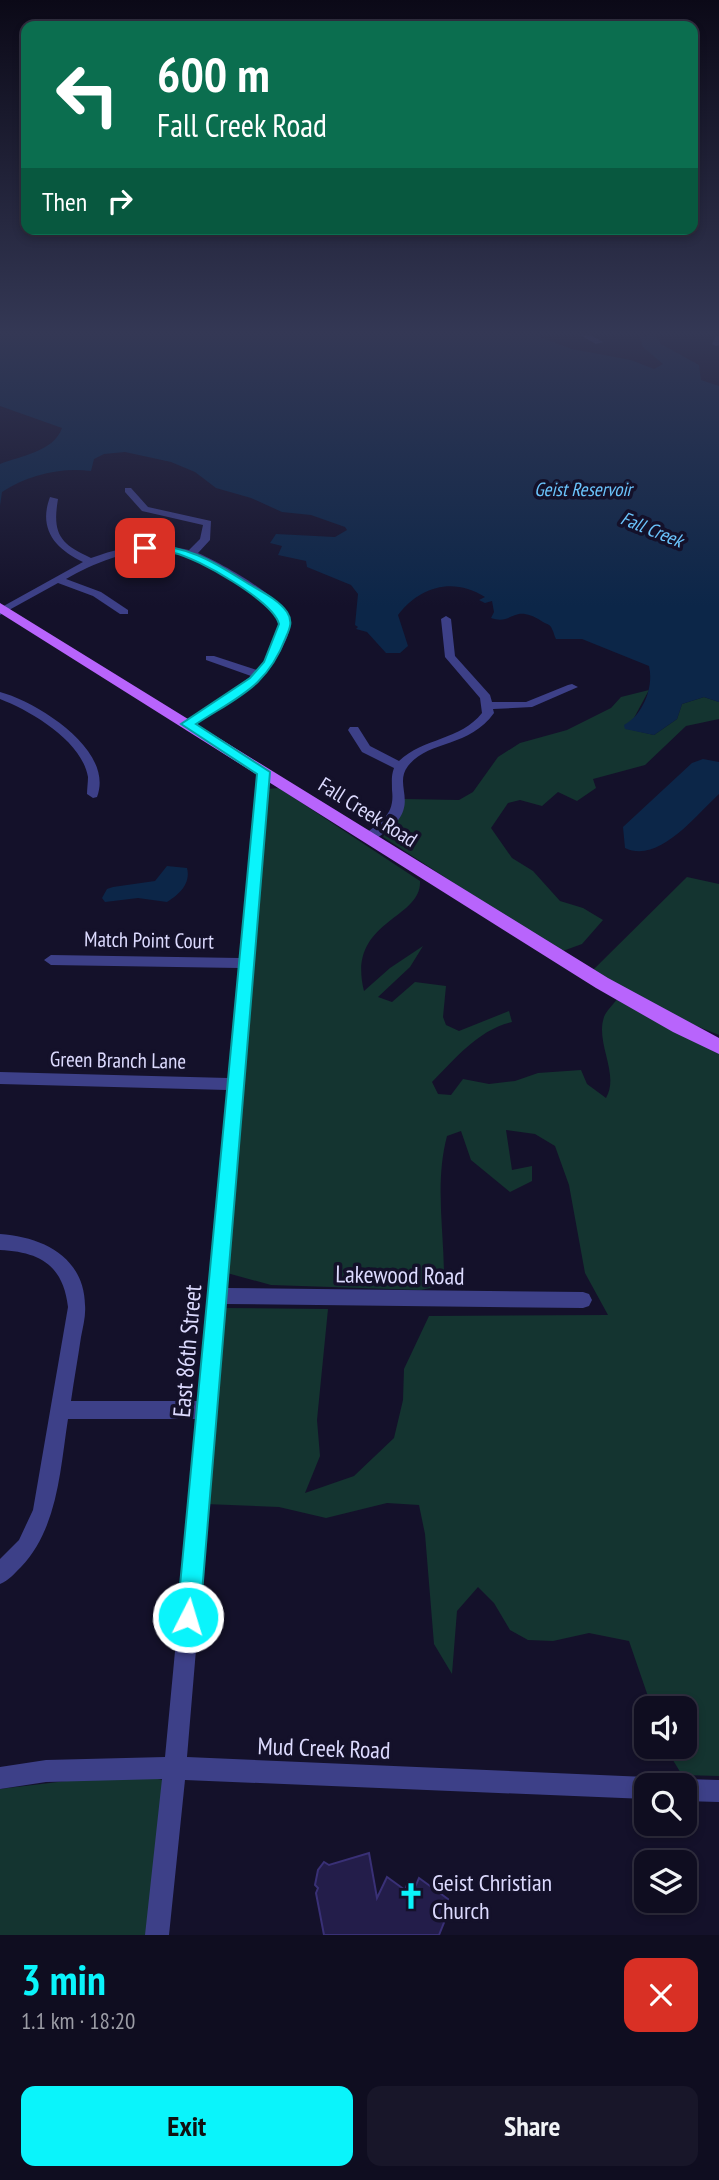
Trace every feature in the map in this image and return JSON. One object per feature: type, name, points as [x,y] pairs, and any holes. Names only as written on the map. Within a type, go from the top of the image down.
[{"type":"main road","name":"Fall Creek Road","points":[[2,610],[602,983],[679,1027],[719,1046]]},
{"type":"street","points":[[128,490],[145,509],[208,523],[205,540],[191,554]]},
{"type":"street","points":[[53,499],[49,519],[52,534],[66,549],[91,562]]},
{"type":"street","points":[[2,610],[91,562],[117,552],[145,548],[191,554],[270,602],[283,615],[285,630],[270,663],[241,691],[187,724]]},
{"type":"street","points":[[60,579],[97,594],[124,612]]},
{"type":"street","points":[[369,837],[398,811],[396,777],[401,767],[418,753],[476,728],[487,715],[488,706],[482,692],[455,666],[450,657],[446,619]]},
{"type":"street","points":[[210,658],[260,675]]},
{"type":"street","points":[[488,706],[528,705],[572,687]]},
{"type":"street","points":[[0,695],[24,706],[82,749],[96,780],[93,794]]},
{"type":"street","points":[[354,730],[366,749],[401,767]]},
{"type":"street","name":"East 86th Street","points":[[157,1935],[175,1768],[264,772]]},
{"type":"street","name":"Match Point Court","points":[[51,960],[246,963]]},
{"type":"street","name":"Green Branch Lane","points":[[0,1078],[235,1084]]},
{"type":"street","points":[[0,1242],[27,1244],[48,1252],[68,1270],[75,1285],[77,1317],[38,1524],[26,1546],[0,1574]]},
{"type":"street","name":"Lakewood Road","points":[[217,1296],[583,1300]]},
{"type":"street","points":[[61,1410],[207,1410]]},
{"type":"street","name":"Mud Creek Road","points":[[0,1778],[46,1771],[175,1768],[634,1787]]},
{"type":"street","points":[[697,1790],[719,1791]]},
{"type":"green space","points":[[649,690],[628,729],[654,735],[677,719],[682,704],[704,697],[719,702],[719,719],[686,726],[645,765],[593,779],[596,788],[577,801],[558,792],[542,806],[520,800],[508,803],[491,828],[512,858],[533,871],[560,901],[583,908],[603,920],[582,944],[560,952],[383,837],[404,799],[459,800],[473,792],[498,757],[520,743],[567,730],[611,708],[621,697]]},
{"type":"green space","points":[[279,788],[420,881],[417,894],[410,905],[374,935],[365,949],[361,967],[364,991],[390,968],[423,946],[410,967],[378,997],[392,1002],[415,982],[446,986],[443,1017],[446,1025],[459,1031],[509,1011],[512,1022],[478,1038],[432,1082],[438,1094],[451,1095],[463,1079],[489,1084],[515,1081],[538,1073],[581,1070],[587,1084],[606,1098],[610,1079],[602,1027],[605,1015],[617,999],[719,1049],[719,1776],[681,1773],[672,1759],[697,1759],[697,1696],[648,1696],[629,1641],[589,1633],[553,1641],[528,1640],[510,1630],[494,1603],[478,1587],[457,1611],[452,1674],[434,1644],[425,1534],[419,1505],[387,1503],[326,1518],[279,1507],[205,1504],[221,1308],[328,1309],[317,1420],[320,1456],[305,1493],[354,1476],[394,1438],[403,1400],[404,1369],[429,1316],[608,1315],[585,1273],[569,1185],[555,1146],[535,1134],[506,1130],[512,1170],[532,1166],[532,1181],[510,1192],[471,1160],[461,1131],[447,1136],[441,1173],[444,1285],[421,1290],[271,1285],[227,1273],[267,789]]},
{"type":"green space","points":[[687,877],[719,884],[719,1035],[664,1013],[593,970]]},
{"type":"green space","points":[[153,1778],[163,1780],[146,1935],[0,1935],[0,1789],[66,1781]]},
{"type":"water","name":"Geist Reservoir","points":[[54,425],[719,425],[719,702],[704,697],[682,704],[677,719],[654,735],[625,729],[624,725],[637,715],[646,700],[650,683],[649,666],[582,639],[556,639],[550,626],[533,616],[519,614],[499,620],[491,618],[494,612],[492,601],[485,603],[479,600],[485,597],[461,587],[450,586],[427,591],[407,605],[398,615],[408,646],[400,653],[386,653],[367,632],[356,629],[358,594],[351,585],[307,567],[306,561],[278,555],[282,546],[270,543],[276,534],[335,537],[347,530],[345,527],[311,515],[282,512],[251,498],[216,488],[195,472],[171,462],[125,452],[104,454],[94,459],[91,471],[57,471],[12,486],[2,492],[0,506],[0,464],[44,448],[52,443],[62,428]]},
{"type":"water","points":[[703,759],[719,762],[719,794],[688,825],[664,843],[638,851],[625,848],[623,827],[692,763]]},
{"type":"water","points":[[167,866],[187,868],[188,873],[183,888],[167,902],[138,898],[105,902],[102,898],[107,889],[113,887],[155,881]]},
{"type":"building","name":"Geist Christian Church","points":[[369,1853],[377,1898],[387,1877],[405,1890],[408,1882],[415,1887],[419,1878],[448,1899],[444,1910],[447,1915],[439,1935],[324,1935],[316,1893],[318,1888],[315,1885],[318,1870],[324,1862],[329,1865]]},
{"type":"place","name":"Geist Christian Church","points":[[411,1896]]},
{"type":"route","points":[[145,548],[175,550],[203,559],[278,608],[285,624],[285,630],[264,671],[241,691],[187,724],[264,772],[188,1617]]},
{"type":"water label","name":"Fall Creek","points":[[652,529]]}]
